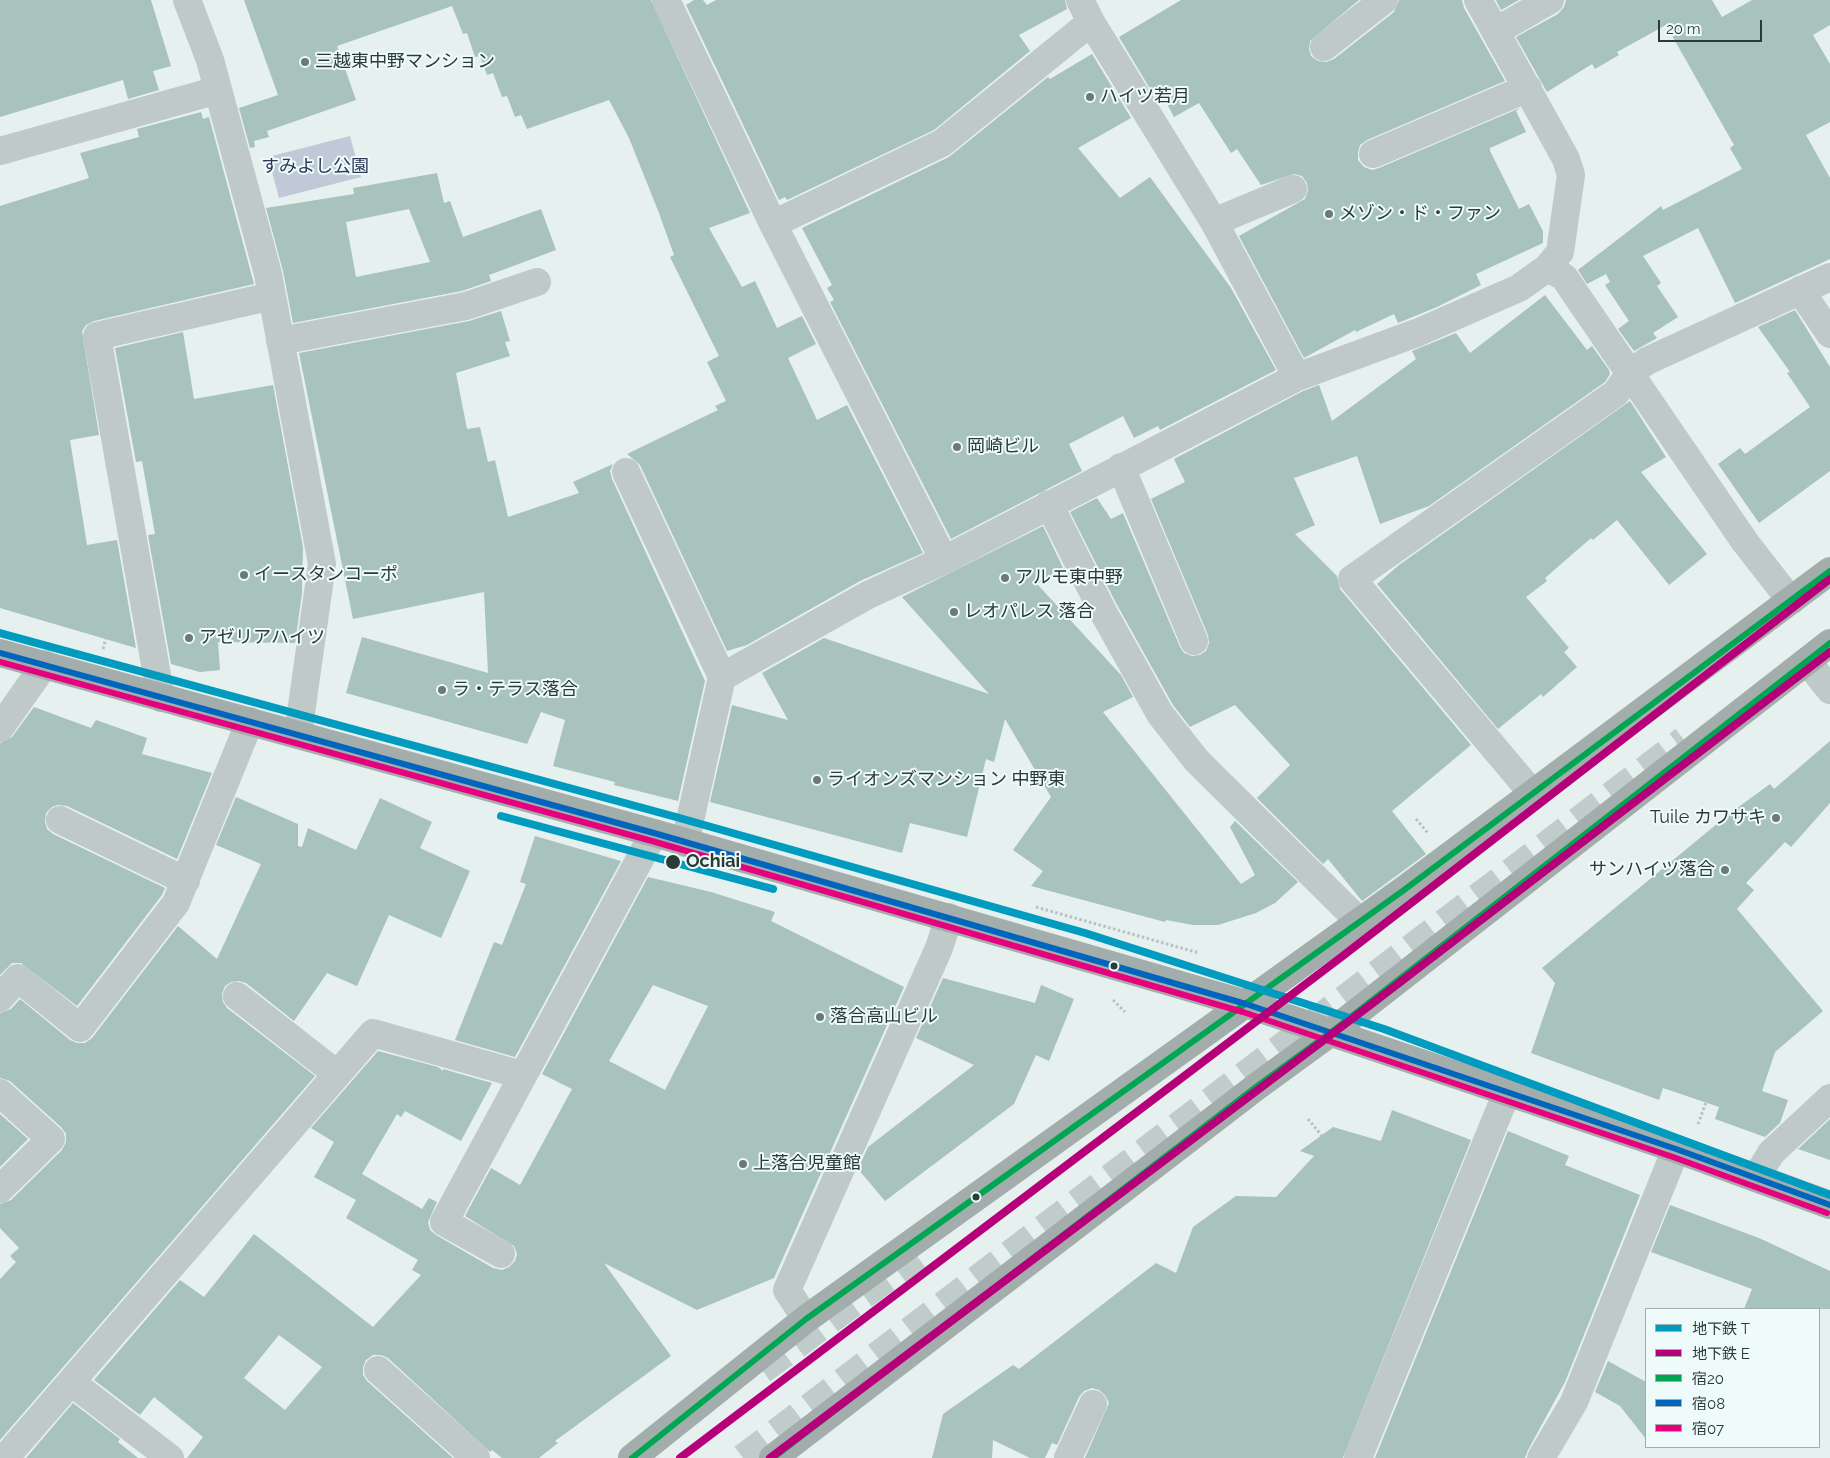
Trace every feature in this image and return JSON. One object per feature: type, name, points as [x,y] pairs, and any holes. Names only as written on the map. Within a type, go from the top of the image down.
[{"type":"main road","points":[[632,1458],[806,1319],[1360,922],[1830,571]]},
{"type":"main road","points":[[773,1458],[1256,1087],[1330,1033],[1830,643]]},
{"type":"main road","points":[[0,653],[654,833],[1246,1004],[1676,1149],[1830,1204]]},
{"type":"street","points":[[187,0],[210,60],[272,296],[322,564],[298,734]]},
{"type":"street","points":[[666,0],[773,224],[944,560]]},
{"type":"street","points":[[1324,47],[1384,0]]},
{"type":"street","points":[[722,677],[868,595],[944,560],[1121,466],[1297,376],[1419,332],[1519,288],[1547,268],[1560,252],[1571,176],[1566,159],[1478,0]]},
{"type":"street","points":[[1496,31],[1550,0]]},
{"type":"street","points":[[773,224],[942,143],[1085,11],[1214,222],[1297,376]]},
{"type":"street","points":[[1373,154],[1528,88]]},
{"type":"street","points":[[0,151],[218,90]]},
{"type":"street","points":[[1214,222],[1293,189]]},
{"type":"street","points":[[1547,268],[1564,277],[1745,542],[1791,601]]},
{"type":"street","points":[[1533,794],[1352,579],[1616,393],[1630,373],[1647,361],[1830,277]]},
{"type":"street","points":[[280,341],[466,306],[537,282]]},
{"type":"street","points":[[1800,290],[1830,334]]},
{"type":"street","points":[[161,698],[97,336],[272,296]]},
{"type":"street","points":[[1121,466],[1194,641]]},
{"type":"street","points":[[626,472],[722,677],[685,843]]},
{"type":"street","points":[[1049,504],[1102,610],[1160,714],[1197,761],[1360,922]]},
{"type":"street","points":[[1807,661],[1830,690]]},
{"type":"street","points":[[0,728],[45,664]]},
{"type":"street","points":[[0,998],[18,978],[80,1028],[176,904],[250,721]]},
{"type":"street","points":[[60,820],[186,881]]},
{"type":"street","points":[[501,1254],[444,1222],[654,833]]},
{"type":"street","points":[[806,1319],[786,1290],[939,948],[949,917]]},
{"type":"street","points":[[237,996],[337,1074]]},
{"type":"street","points":[[4,1458],[373,1033],[522,1076]]},
{"type":"street","points":[[1358,1458],[1507,1092]]},
{"type":"street","points":[[0,1093],[51,1139],[0,1189]]},
{"type":"street","points":[[1756,1178],[1771,1153],[1830,1098]]},
{"type":"street","points":[[1541,1458],[1574,1402],[1676,1149]]},
{"type":"street","points":[[378,1370],[476,1458]]},
{"type":"street","points":[[71,1382],[170,1458]]},
{"type":"street","points":[[1068,1458],[1093,1404]]},
{"type":"path","points":[[1293,189],[1373,154]]},
{"type":"path","points":[[102,651],[108,630]]},
{"type":"path","points":[[1697,1126],[1708,1097]]},
{"type":"path","points":[[1308,1120],[1323,1137]]},
{"type":"green space","name":"すみよし公園","points":[[350,136],[361,177],[279,198],[268,157]]},
{"type":"building","points":[[0,0],[151,0],[171,66],[153,71],[159,90],[128,99],[123,80],[0,117]]},
{"type":"building","points":[[244,0],[651,0],[750,213],[709,228],[742,287],[755,281],[777,328],[802,316],[816,344],[788,358],[817,420],[847,405],[923,553],[860,581],[747,645],[727,651],[640,465],[627,454],[718,410],[715,406],[726,401],[707,362],[719,356],[670,257],[674,255],[659,213],[629,138],[609,100],[527,129],[521,115],[515,117],[507,96],[502,97],[493,73],[487,75],[480,56],[475,57],[467,33],[463,34],[452,6],[337,46],[356,100],[267,131],[269,137],[254,141],[255,147],[250,148],[239,108],[278,95]]},
{"type":"building","points":[[694,0],[703,0],[707,5],[716,0],[1065,0],[1067,9],[1019,35],[1030,51],[934,130],[787,200],[785,197],[779,200],[686,5]]},
{"type":"building","points":[[1181,0],[1359,0],[1310,41],[1309,49],[1311,56],[1318,61],[1326,62],[1334,59],[1394,12],[1399,0],[1462,0],[1464,8],[1505,81],[1367,140],[1360,145],[1358,160],[1364,167],[1372,170],[1379,168],[1520,108],[1516,111],[1526,132],[1490,148],[1490,151],[1519,209],[1529,204],[1543,231],[1543,243],[1476,274],[1481,285],[1437,307],[1398,323],[1394,314],[1356,332],[1355,330],[1304,358],[1239,236],[1305,199],[1308,190],[1307,183],[1302,176],[1294,174],[1261,185],[1237,149],[1231,153],[1199,103],[1174,117],[1164,98],[1158,102],[1119,37]]},
{"type":"building","points":[[1496,0],[1519,0],[1501,10]]},
{"type":"building","points":[[1566,0],[1712,0],[1722,17],[1752,0],[1830,0],[1830,25],[1813,35],[1830,64],[1830,122],[1806,135],[1830,178],[1830,259],[1735,303],[1698,228],[1643,256],[1661,283],[1657,286],[1678,317],[1653,333],[1657,338],[1634,351],[1618,329],[1629,321],[1605,285],[1610,282],[1606,274],[1587,284],[1578,270],[1661,206],[1663,210],[1742,169],[1730,148],[1734,145],[1666,25],[1617,52],[1619,55],[1595,69],[1592,64],[1547,92],[1516,37],[1558,14],[1564,7]]},
{"type":"building","points":[[1092,54],[1131,118],[1078,148],[1120,198],[1150,177],[1231,288],[1276,370],[1160,430],[1158,426],[1134,438],[1123,416],[1069,444],[1082,471],[951,539],[830,302],[834,300],[827,288],[832,285],[802,228],[949,157],[1048,77],[1050,79]]},
{"type":"building","points":[[201,112],[203,119],[209,117],[254,284],[94,321],[86,325],[82,331],[99,435],[70,440],[87,545],[117,540],[136,648],[0,608],[0,206],[89,178],[80,153],[139,137],[137,129]]},
{"type":"building","points":[[437,173],[444,203],[450,201],[463,237],[541,209],[556,250],[489,275],[491,281],[462,291],[293,323],[283,271],[266,208],[354,194],[353,188]],"holes":[[[409,209],[430,262],[356,277],[346,222]]]},
{"type":"building","points":[[1545,295],[1587,350],[1592,346],[1609,370],[1610,374],[1605,382],[1429,506],[1380,524],[1357,456],[1294,478],[1315,525],[1295,534],[1337,576],[1340,589],[1471,745],[1392,811],[1426,854],[1362,901],[1328,859],[1323,864],[1257,798],[1290,765],[1235,705],[1190,727],[1173,705],[1116,603],[1070,512],[1097,498],[1111,519],[1123,513],[1180,647],[1184,653],[1192,656],[1200,655],[1206,651],[1209,643],[1208,635],[1151,499],[1185,482],[1174,459],[1303,391],[1319,385],[1332,421],[1416,359],[1412,351],[1456,333],[1470,353]]},
{"type":"building","points":[[1795,310],[1830,367],[1830,471],[1759,523],[1718,464],[1740,448],[1745,454],[1810,407],[1787,373],[1790,372],[1758,327]]},
{"type":"building","points":[[501,311],[510,341],[505,342],[510,356],[456,373],[467,429],[480,427],[488,462],[495,460],[508,517],[579,493],[573,482],[613,464],[610,471],[612,479],[705,681],[678,801],[614,785],[615,782],[553,766],[565,720],[541,712],[527,744],[346,693],[362,637],[488,673],[484,592],[353,619],[299,353],[469,321]]},
{"type":"building","points":[[183,332],[194,399],[273,385],[303,547],[302,593],[295,643],[218,642],[220,670],[200,672],[171,664],[148,535],[155,534],[142,461],[136,462],[115,348]]},
{"type":"building","points":[[1630,401],[1666,457],[1641,472],[1707,554],[1669,585],[1617,520],[1593,540],[1591,538],[1545,578],[1547,581],[1526,597],[1569,648],[1564,652],[1577,667],[1543,697],[1541,694],[1498,729],[1377,584],[1399,565]]},
{"type":"building","points":[[1043,526],[1064,570],[1037,584],[1121,675],[1133,697],[1103,712],[1241,884],[1255,875],[1230,827],[1235,821],[1298,882],[1275,903],[1256,913],[1218,925],[1193,925],[1166,920],[1165,922],[1031,886],[1043,871],[1013,850],[1051,797],[1005,719],[994,762],[986,759],[967,837],[910,823],[902,853],[710,802],[732,705],[788,720],[762,673],[824,638],[989,694],[902,597]]},
{"type":"building","points":[[34,707],[91,728],[96,720],[147,738],[142,754],[212,773],[177,859],[67,806],[58,805],[52,807],[46,813],[45,822],[47,829],[53,834],[165,888],[162,895],[77,1006],[21,963],[12,963],[0,975],[0,743],[12,737]]},
{"type":"building","points":[[1830,741],[1830,803],[1791,847],[1785,842],[1746,883],[1754,890],[1737,909],[1823,1011],[1775,1052],[1762,1091],[1788,1100],[1780,1123],[1765,1137],[1715,1119],[1719,1107],[1663,1088],[1659,1100],[1531,1053],[1555,983],[1542,968],[1729,814],[1770,784],[1774,789]]},
{"type":"building","points":[[236,797],[298,824],[298,846],[302,847],[308,828],[356,850],[380,798],[432,822],[420,848],[470,871],[441,938],[389,915],[357,986],[327,973],[294,1021],[246,983],[239,981],[231,982],[225,986],[222,994],[223,1002],[227,1008],[315,1076],[0,1440],[0,1279],[16,1262],[10,1256],[19,1248],[0,1228],[0,1204],[11,1200],[62,1150],[66,1142],[66,1134],[61,1127],[10,1081],[0,1078],[0,1013],[11,1009],[20,999],[70,1040],[77,1043],[85,1043],[92,1038],[178,926],[217,959],[261,864],[216,845]]},
{"type":"building","points":[[535,836],[621,861],[515,1057],[455,1040],[494,942],[502,945],[526,884],[520,882]]},
{"type":"building","points":[[648,877],[711,892],[775,912],[771,921],[904,987],[774,1278],[697,1310],[604,1263],[671,1356],[555,1441],[558,1443],[539,1458],[502,1458],[492,1450],[490,1452],[388,1358],[381,1355],[373,1355],[366,1360],[363,1367],[363,1375],[367,1381],[453,1458],[187,1458],[203,1437],[154,1397],[140,1415],[94,1380],[180,1280],[204,1297],[254,1234],[373,1327],[421,1275],[412,1270],[418,1260],[346,1218],[356,1200],[314,1177],[334,1142],[311,1128],[378,1051],[438,1067],[443,1071],[443,1069],[492,1083],[461,1141],[405,1111],[401,1117],[397,1114],[362,1174],[422,1209],[429,1198],[437,1202],[428,1222],[430,1230],[493,1268],[502,1270],[509,1267],[515,1261],[517,1254],[514,1246],[465,1216],[491,1168],[520,1185],[572,1089],[542,1074]],"holes":[[[653,985],[708,1006],[665,1090],[609,1061]],[[279,1335],[322,1367],[285,1410],[244,1378]]]},
{"type":"building","points":[[943,978],[1035,1003],[1041,985],[1074,999],[1049,1061],[1036,1055],[1014,1104],[885,1201],[858,1169],[868,1147],[974,1065],[916,1038]]},
{"type":"building","points":[[1392,1110],[1471,1140],[1343,1458],[1085,1458],[1109,1403],[1105,1395],[1099,1390],[1092,1388],[1084,1391],[1079,1397],[1057,1445],[1052,1443],[1045,1458],[1030,1458],[993,1440],[992,1458],[932,1458],[943,1414],[1013,1365],[1019,1369],[1156,1263],[1176,1273],[1193,1227],[1236,1196],[1276,1197],[1314,1156],[1300,1151],[1333,1127],[1381,1141]]},
{"type":"building","points":[[0,1114],[28,1139],[0,1167]]},
{"type":"building","points":[[1830,1119],[1830,1160],[1798,1149]]},
{"type":"building","points":[[1508,1131],[1569,1156],[1565,1165],[1640,1195],[1565,1382],[1525,1458],[1375,1458]]},
{"type":"building","points":[[1670,1205],[1759,1238],[1830,1271],[1830,1309],[1744,1308],[1752,1289],[1651,1252]]},
{"type":"building","points":[[1608,1361],[1645,1381],[1645,1438],[1620,1406],[1595,1392]]},
{"type":"building","points":[[73,1403],[120,1439],[118,1442],[138,1458],[26,1458]]},
{"type":"tunnel","points":[[743,1458],[1684,740]]},
{"type":"tunnel","points":[[762,1370],[917,1256]]},
{"type":"metro line","name":"E","points":[[680,1458],[1344,955],[1830,579]]},
{"type":"metro line","name":"T","points":[[0,633],[676,817],[1085,933],[1384,1029],[1830,1195]]},
{"type":"metro line","name":"E","points":[[770,1458],[1373,1003],[1830,652]]},
{"type":"metro line","name":"T","points":[[501,816],[773,889]]},
{"type":"transit line","name":"宿20","points":[[632,1458],[806,1319],[1404,890],[1830,571]]},
{"type":"transit line","name":"宿20","points":[[773,1458],[1256,1087],[1330,1033],[1830,643]]},
{"type":"transit line","name":"宿08","points":[[0,653],[654,833],[1246,1004],[1676,1149],[1830,1205]]},
{"type":"transit line","name":"宿07","points":[[0,662],[652,841],[1243,1012],[1673,1157],[1827,1213]]},
{"type":"place","name":"三越東中野マンション","points":[[305,62]]},
{"type":"place","name":"ハイツ若月","points":[[1090,97]]},
{"type":"place","name":"メゾン・ド・ファン","points":[[1329,214]]},
{"type":"place","name":"岡崎ビル","points":[[957,447]]},
{"type":"place","name":"イースタンコーポ","points":[[244,575]]},
{"type":"place","name":"アルモ東中野","points":[[1005,578]]},
{"type":"place","name":"レオパレス 落合","points":[[954,612]]},
{"type":"place","name":"アゼリアハイツ","points":[[189,638]]},
{"type":"place","name":"ラ・テラス落合","points":[[442,690]]},
{"type":"place","name":"ライオンズマンション 中野東","points":[[817,780]]},
{"type":"place","name":"Tuile カワサキ","points":[[1776,818]]},
{"type":"place","name":"Ochiai","points":[[673,862]]},
{"type":"place","name":"サンハイツ落合","points":[[1725,870]]},
{"type":"place","name":"落合高山ビル","points":[[820,1017]]},
{"type":"place","name":"上落合児童館","points":[[743,1164]]}]
